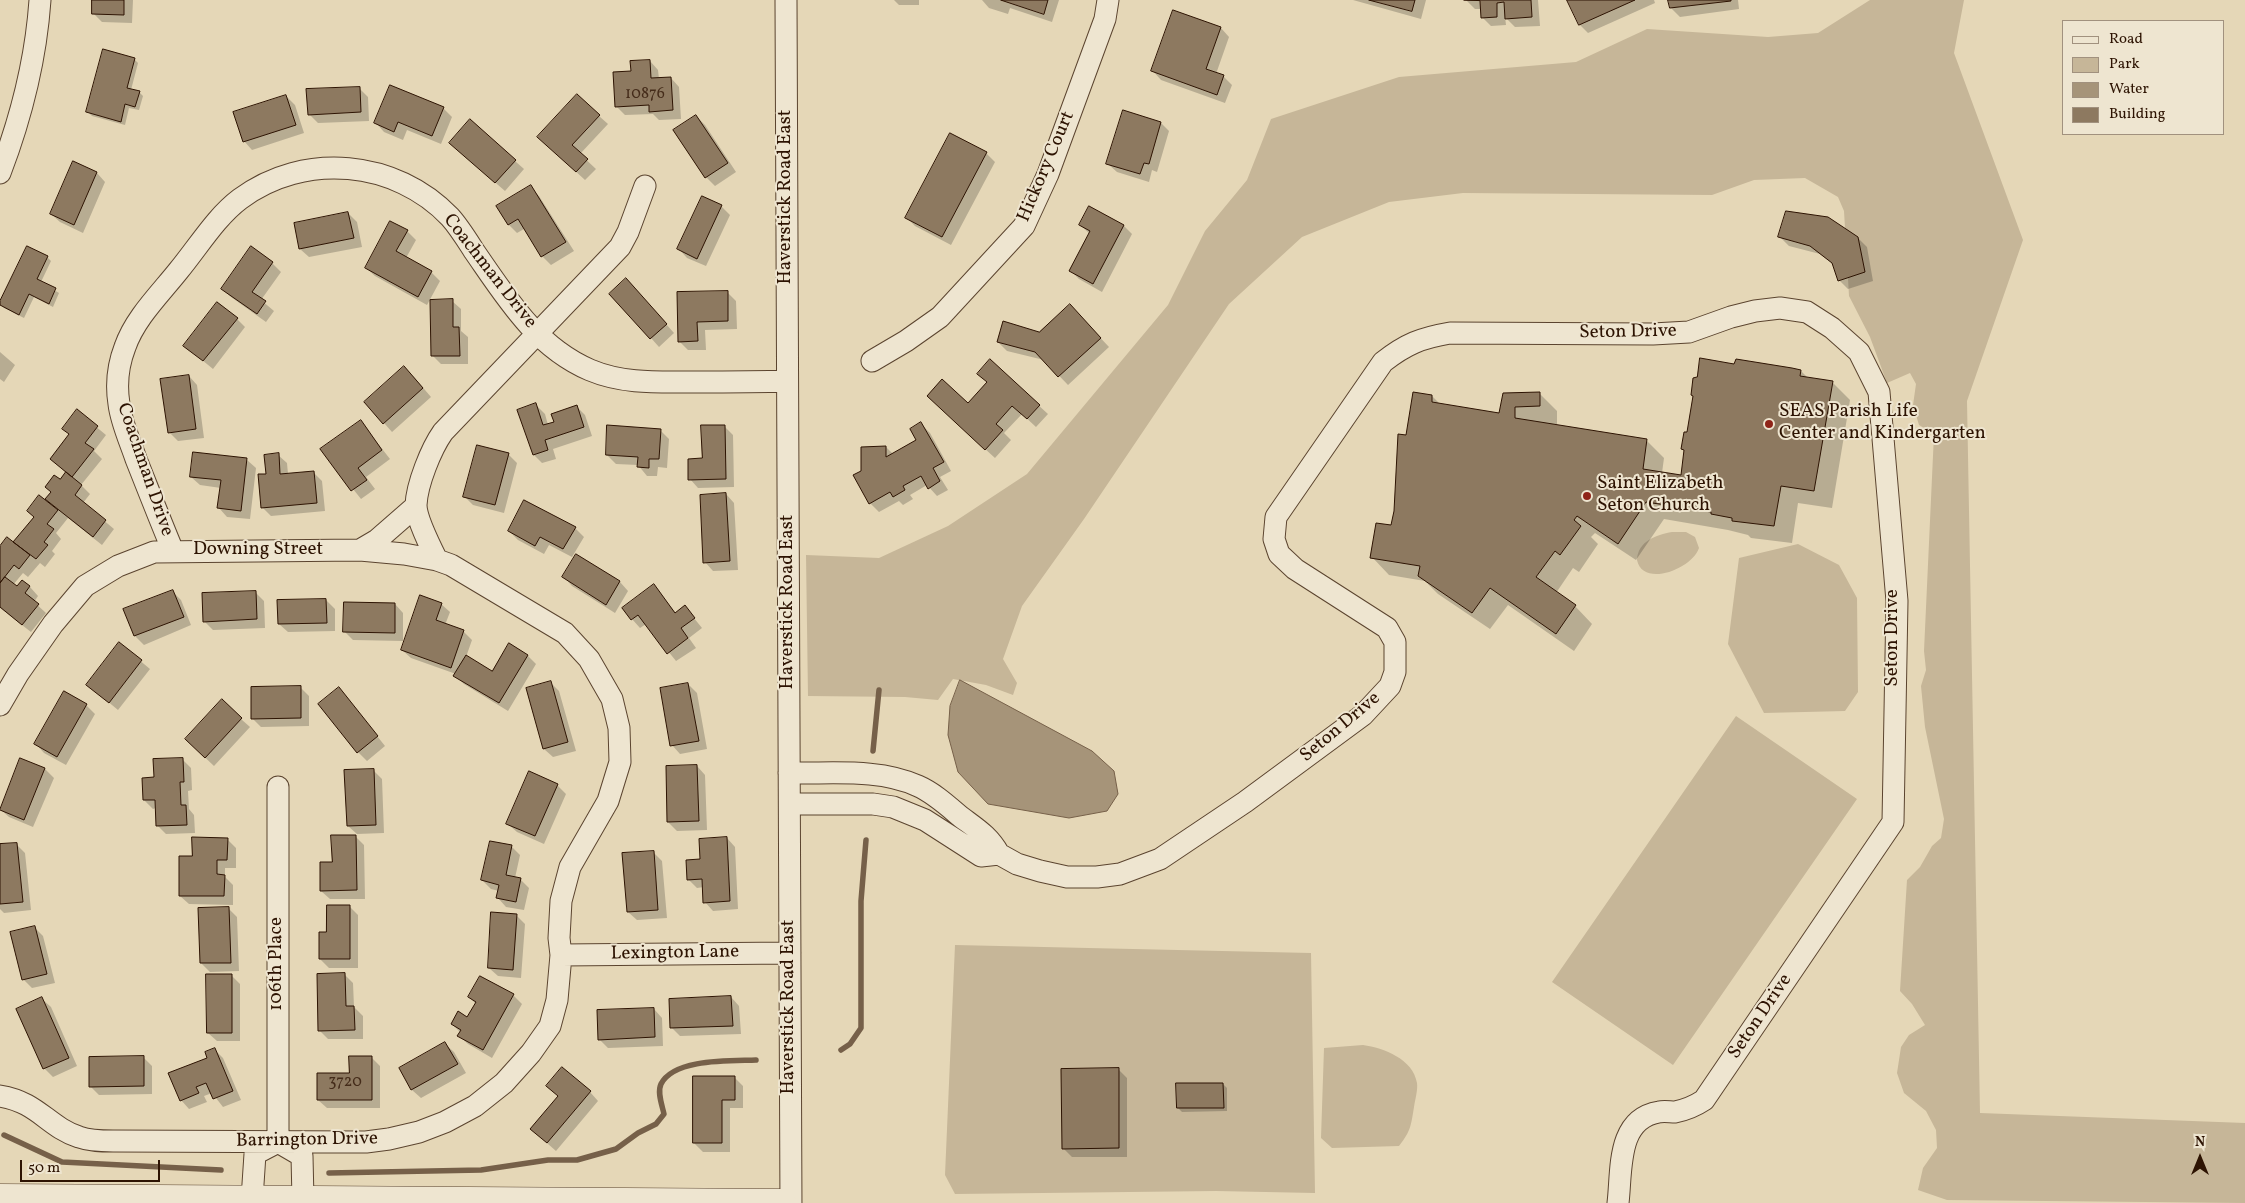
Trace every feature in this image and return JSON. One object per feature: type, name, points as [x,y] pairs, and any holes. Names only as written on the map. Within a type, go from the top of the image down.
[{"type":"street","points":[[0,172],[13,140],[29,72],[38,29],[40,0]]},
{"type":"street","name":"Haverstick Road East","points":[[786,0],[791,1203]]},
{"type":"street","name":"Hickory Court","points":[[872,362],[940,317],[1024,226],[1048,174],[1105,19],[1108,0]]},
{"type":"street","name":"Coachman Drive","points":[[172,551],[129,440],[119,406],[117,377],[125,346],[141,317],[220,219],[240,199],[267,183],[305,169],[350,168],[390,176],[425,195],[451,218],[517,312],[537,334],[577,363],[610,377],[638,382],[787,381]]},
{"type":"street","points":[[437,560],[426,537],[416,506],[425,469],[436,442],[620,247],[628,232],[645,186]]},
{"type":"street","name":"Seton Drive","points":[[790,804],[873,804],[893,806],[925,820],[981,856],[998,854],[1017,864],[1040,872],[1067,877],[1104,876],[1143,866],[1160,859],[1300,762],[1363,715],[1390,686],[1395,672],[1396,655],[1395,642],[1387,628],[1295,569],[1279,554],[1274,539],[1276,517],[1383,362],[1405,346],[1427,337],[1450,333],[1653,334],[1689,332],[1756,311],[1780,308],[1807,312],[1832,328],[1859,352],[1879,392],[1897,601],[1893,822],[1704,1100],[1696,1105],[1675,1112],[1659,1112],[1646,1117],[1632,1129],[1626,1138],[1622,1151],[1618,1203]]},
{"type":"street","points":[[360,550],[377,540],[416,506]]},
{"type":"street","name":"Downing Street","points":[[0,705],[18,674],[53,624],[85,586],[118,566],[154,552],[360,550],[437,560],[473,577],[565,633]]},
{"type":"street","name":"Barrington Drive","points":[[0,1096],[17,1099],[28,1104],[67,1131],[78,1137],[92,1140],[366,1142],[419,1132],[445,1122],[475,1106],[504,1083],[531,1053],[550,1026],[557,1000],[561,955],[561,901],[570,867],[608,801],[620,762],[619,728],[612,699],[590,659],[565,633]]},
{"type":"street","name":"Seton Drive","points":[[790,773],[871,774],[907,781],[932,794],[984,834],[991,840],[998,854]]},
{"type":"street","name":"106th Place","points":[[278,787],[278,1142]]},
{"type":"street","name":"Lexington Lane","points":[[561,955],[790,953]]},
{"type":"street","points":[[252,1199],[254,1154],[278,1142],[302,1156],[303,1200]]},
{"type":"street","points":[[0,1198],[782,1203]]},
{"type":"green space","points":[[1870,0],[1964,0],[1954,53],[2023,240],[1967,401],[1980,1113],[2245,1123],[2245,1203],[1947,1200],[1918,1190],[1923,1168],[1937,1148],[1936,1130],[1926,1111],[1904,1093],[1897,1073],[1901,1047],[1909,1035],[1925,1025],[1912,1004],[1900,991],[1907,880],[1920,867],[1932,846],[1941,838],[1944,819],[1925,727],[1921,686],[1926,670],[1924,651],[1934,434],[1919,425],[1913,405],[1916,384],[1910,373],[1887,383],[1870,337],[1849,296],[1844,211],[1838,197],[1805,178],[1754,180],[1712,195],[1463,193],[1389,202],[1302,237],[1229,304],[1084,519],[1022,606],[1003,659],[1017,683],[1013,695],[986,685],[953,679],[938,700],[905,697],[808,696],[806,555],[879,558],[948,526],[1027,474],[1168,305],[1205,231],[1247,180],[1271,119],[1399,77],[1576,62],[1647,29],[1768,37],[1818,33]]},
{"type":"green space","points":[[1672,532],[1686,532],[1695,537],[1699,548],[1695,556],[1687,563],[1668,572],[1648,573],[1641,568],[1637,560],[1638,553],[1644,544],[1654,537]]},
{"type":"green space","points":[[1798,544],[1839,565],[1857,598],[1858,692],[1845,711],[1764,713],[1728,644],[1739,558]]},
{"type":"green space","points":[[1736,716],[1857,799],[1673,1065],[1552,982]]},
{"type":"green space","points":[[955,945],[1311,953],[1315,1193],[1216,1191],[955,1194],[945,1175]]},
{"type":"green space","points":[[1363,1045],[1388,1052],[1404,1061],[1410,1067],[1417,1083],[1417,1089],[1410,1128],[1399,1146],[1332,1148],[1321,1138],[1324,1048]]},
{"type":"water","points":[[960,680],[1092,751],[1114,771],[1118,794],[1107,811],[1069,818],[988,804],[958,772],[948,735],[950,706]]},
{"type":"building","points":[[92,0],[124,0],[124,15],[92,14]]},
{"type":"building","points":[[1001,0],[1048,0],[1044,14]]},
{"type":"building","points":[[1369,0],[1415,0],[1412,11]]},
{"type":"building","points":[[1464,0],[1531,0],[1532,17],[1505,19],[1504,2],[1497,3],[1497,17],[1481,18],[1480,1]]},
{"type":"building","points":[[1567,0],[1635,0],[1579,25]]},
{"type":"building","points":[[1668,0],[1731,0],[1731,1],[1670,8]]},
{"type":"building","points":[[1173,10],[1221,27],[1206,69],[1224,75],[1217,95],[1151,71]]},
{"type":"building","points":[[103,49],[135,58],[127,88],[140,91],[135,107],[125,104],[121,122],[86,112]]},
{"type":"building","points":[[650,60],[651,78],[671,77],[673,110],[649,112],[649,105],[615,107],[613,72],[631,71],[630,61]]},
{"type":"building","points":[[390,85],[444,107],[432,136],[398,122],[394,132],[374,123]]},
{"type":"building","points":[[360,87],[361,112],[308,115],[306,89]]},
{"type":"building","points":[[577,94],[600,115],[572,145],[588,159],[576,172],[537,137]]},
{"type":"building","points":[[286,95],[296,125],[243,142],[233,112]]},
{"type":"building","points":[[1123,110],[1161,122],[1149,164],[1144,163],[1140,174],[1106,164]]},
{"type":"building","points":[[696,115],[728,163],[705,178],[673,130]]},
{"type":"building","points":[[470,119],[516,160],[495,183],[449,143]]},
{"type":"building","points":[[950,133],[987,152],[942,237],[905,218]]},
{"type":"building","points":[[73,161],[97,172],[74,225],[50,214]]},
{"type":"building","points":[[531,185],[566,242],[541,257],[518,219],[508,225],[496,206]]},
{"type":"building","points":[[702,196],[722,205],[697,259],[677,249]]},
{"type":"building","points":[[1089,206],[1124,225],[1093,284],[1069,271],[1090,231],[1079,225]]},
{"type":"building","points":[[1786,211],[1828,217],[1858,237],[1865,272],[1838,281],[1832,263],[1810,246],[1778,237]]},
{"type":"building","points":[[348,212],[354,238],[299,249],[294,223]]},
{"type":"building","points":[[390,221],[408,230],[396,251],[432,271],[418,297],[365,268]]},
{"type":"building","points":[[27,246],[48,256],[37,279],[56,288],[49,304],[29,294],[19,315],[0,305],[0,301]]},
{"type":"building","points":[[251,246],[273,262],[252,292],[266,301],[257,314],[221,289]]},
{"type":"building","points":[[626,278],[667,324],[650,339],[609,294]]},
{"type":"building","points":[[728,291],[728,321],[697,322],[698,341],[678,342],[677,292]]},
{"type":"building","points":[[453,299],[453,327],[459,327],[460,356],[431,356],[430,300]]},
{"type":"building","points":[[217,302],[238,318],[203,361],[183,346]]},
{"type":"building","points":[[1070,304],[1101,338],[1058,377],[1035,352],[997,342],[1003,321],[1039,332]]},
{"type":"building","name":"Saint Elizabeth Seton Church","points":[[1700,358],[1734,364],[1736,359],[1792,368],[1801,370],[1800,376],[1833,381],[1814,491],[1781,486],[1774,526],[1732,521],[1732,518],[1711,514],[1711,512],[1646,502],[1618,544],[1577,516],[1574,520],[1581,526],[1560,555],[1555,551],[1536,577],[1576,605],[1556,634],[1490,588],[1472,613],[1418,576],[1420,566],[1370,558],[1376,523],[1391,525],[1394,511],[1398,434],[1406,435],[1413,392],[1432,395],[1432,402],[1499,413],[1503,393],[1540,392],[1540,406],[1515,407],[1515,418],[1647,439],[1643,469],[1681,475],[1684,450],[1681,449],[1684,432],[1687,432],[1693,396],[1691,395],[1693,378],[1697,377]]},
{"type":"building","points":[[990,359],[1040,405],[1027,419],[1012,406],[996,424],[1003,430],[985,450],[927,396],[942,379],[968,403],[987,382],[977,374]]},
{"type":"building","points":[[404,366],[423,388],[383,424],[364,402]]},
{"type":"building","points":[[189,375],[196,429],[168,433],[160,379]]},
{"type":"building","points":[[536,403],[543,425],[554,422],[551,414],[577,405],[584,427],[545,440],[548,450],[533,455],[517,410]]},
{"type":"building","points":[[77,409],[98,426],[85,443],[94,449],[72,477],[50,459],[69,434],[62,429]]},
{"type":"building","points":[[361,420],[382,450],[358,468],[367,480],[351,491],[320,449]]},
{"type":"building","points":[[921,422],[944,462],[933,468],[940,481],[928,489],[921,476],[903,486],[905,490],[893,497],[890,492],[869,504],[853,475],[861,471],[861,447],[886,446],[886,457],[916,440],[910,429]]},
{"type":"building","points":[[607,425],[661,429],[659,459],[649,459],[649,468],[637,467],[638,457],[606,455]]},
{"type":"building","points":[[701,425],[725,425],[726,479],[688,480],[688,459],[702,458]]},
{"type":"building","points":[[477,445],[509,453],[495,505],[463,497]]},
{"type":"building","points":[[193,452],[247,458],[241,511],[217,508],[221,480],[190,477]]},
{"type":"building","points":[[279,453],[280,474],[314,471],[317,503],[261,508],[258,474],[266,474],[264,455]]},
{"type":"building","points":[[66,472],[82,485],[75,495],[106,520],[93,537],[45,499],[51,492],[45,487],[54,475],[60,479]]},
{"type":"building","points":[[726,493],[730,561],[703,563],[700,495]]},
{"type":"building","points":[[39,495],[58,510],[47,524],[54,529],[44,542],[48,545],[36,559],[13,542],[34,517],[27,511]]},
{"type":"building","points":[[524,500],[576,527],[563,549],[540,537],[535,546],[508,531]]},
{"type":"building","points":[[7,537],[30,555],[19,569],[14,565],[0,583],[0,546]]},
{"type":"building","points":[[576,554],[620,581],[606,605],[562,577]]},
{"type":"building","points":[[5,577],[17,586],[22,580],[30,586],[25,593],[39,604],[22,625],[0,607],[0,583]]},
{"type":"building","points":[[654,584],[675,613],[685,605],[695,618],[681,628],[688,638],[667,654],[638,615],[631,620],[622,608]]},
{"type":"building","points":[[173,590],[184,617],[134,636],[123,609]]},
{"type":"building","points":[[256,591],[257,619],[203,622],[202,593]]},
{"type":"building","points":[[420,595],[442,603],[436,620],[464,630],[451,668],[401,650]]},
{"type":"building","points":[[326,599],[327,623],[278,624],[277,600]]},
{"type":"building","points":[[344,602],[395,603],[395,633],[343,632]]},
{"type":"building","points":[[119,642],[142,660],[109,703],[86,685]]},
{"type":"building","points":[[509,643],[528,655],[499,703],[453,676],[466,655],[492,671]]},
{"type":"building","points":[[551,681],[568,742],[543,749],[526,688]]},
{"type":"building","points":[[688,683],[699,741],[670,746],[660,688]]},
{"type":"building","points":[[301,686],[301,718],[251,719],[251,687]]},
{"type":"building","points":[[339,687],[378,736],[357,753],[318,704]]},
{"type":"building","points":[[64,691],[87,704],[57,757],[34,744]]},
{"type":"building","points":[[222,699],[242,718],[205,758],[185,739]]},
{"type":"building","points":[[20,758],[45,768],[24,820],[0,810]]},
{"type":"building","points":[[183,758],[184,782],[180,782],[181,805],[186,805],[187,825],[156,826],[155,800],[143,800],[142,778],[154,777],[153,759]]},
{"type":"building","points":[[697,765],[699,821],[667,822],[666,766]]},
{"type":"building","points":[[374,769],[376,825],[347,826],[344,770]]},
{"type":"building","points":[[529,771],[558,784],[535,836],[506,824]]},
{"type":"building","points":[[331,835],[356,835],[357,890],[320,891],[320,862],[332,862]]},
{"type":"building","points":[[192,837],[228,838],[227,860],[217,860],[217,874],[225,875],[224,896],[179,896],[179,856],[192,856]]},
{"type":"building","points":[[727,837],[730,901],[703,903],[702,879],[687,880],[686,860],[700,859],[699,839]]},
{"type":"building","points":[[490,841],[512,845],[506,875],[521,878],[516,902],[496,898],[499,885],[481,880]]},
{"type":"building","points":[[17,843],[23,902],[0,904],[0,844]]},
{"type":"building","points":[[654,851],[658,910],[627,912],[622,853]]},
{"type":"building","points":[[327,905],[350,905],[350,959],[319,959],[319,932],[326,932]]},
{"type":"building","points":[[229,907],[231,963],[200,963],[198,908]]},
{"type":"building","points":[[491,912],[517,914],[513,970],[488,968]]},
{"type":"building","points":[[35,926],[47,974],[22,980],[10,932]]},
{"type":"building","points":[[345,973],[346,1006],[354,1006],[355,1030],[318,1031],[317,974]]},
{"type":"building","points":[[206,974],[232,974],[232,1033],[207,1033]]},
{"type":"building","points":[[480,976],[514,994],[483,1050],[457,1036],[461,1030],[451,1024],[458,1011],[467,1017],[476,1002],[468,997]]},
{"type":"building","points":[[731,996],[733,1026],[670,1028],[669,999]]},
{"type":"building","points":[[42,997],[69,1058],[43,1069],[16,1009]]},
{"type":"building","points":[[654,1008],[655,1037],[598,1040],[597,1010]]},
{"type":"building","points":[[445,1042],[458,1064],[411,1090],[399,1068]]},
{"type":"building","points":[[215,1048],[233,1091],[213,1099],[206,1083],[196,1087],[199,1093],[180,1101],[168,1073],[207,1058],[205,1052]]},
{"type":"building","points":[[144,1056],[144,1086],[89,1087],[89,1057]]},
{"type":"building","points":[[349,1056],[372,1056],[372,1100],[317,1100],[317,1073],[349,1073]]},
{"type":"building","points":[[562,1067],[591,1091],[547,1143],[530,1129],[558,1096],[546,1086]]},
{"type":"building","points":[[1119,1068],[1119,1148],[1062,1149],[1061,1069]]},
{"type":"building","points":[[693,1076],[735,1076],[735,1100],[722,1100],[722,1143],[693,1143]]},
{"type":"building","points":[[1176,1083],[1223,1083],[1224,1108],[1177,1108]]},
{"type":"waterway","points":[[873,751],[879,690]]},
{"type":"waterway","points":[[841,1050],[850,1044],[861,1028],[861,901],[866,840]]},
{"type":"waterway","points":[[329,1173],[481,1170],[548,1160],[577,1160],[616,1149],[638,1133],[656,1124],[664,1114],[660,1095],[661,1084],[678,1069],[690,1065],[719,1061],[756,1060]]},
{"type":"waterway","points":[[4,1135],[62,1162],[221,1170]]},
{"type":"place","name":"SEAS Parish Life Center and Kindergarten","points":[[1769,424]]},
{"type":"place","name":"Saint Elizabeth Seton Church","points":[[1587,496]]}]
